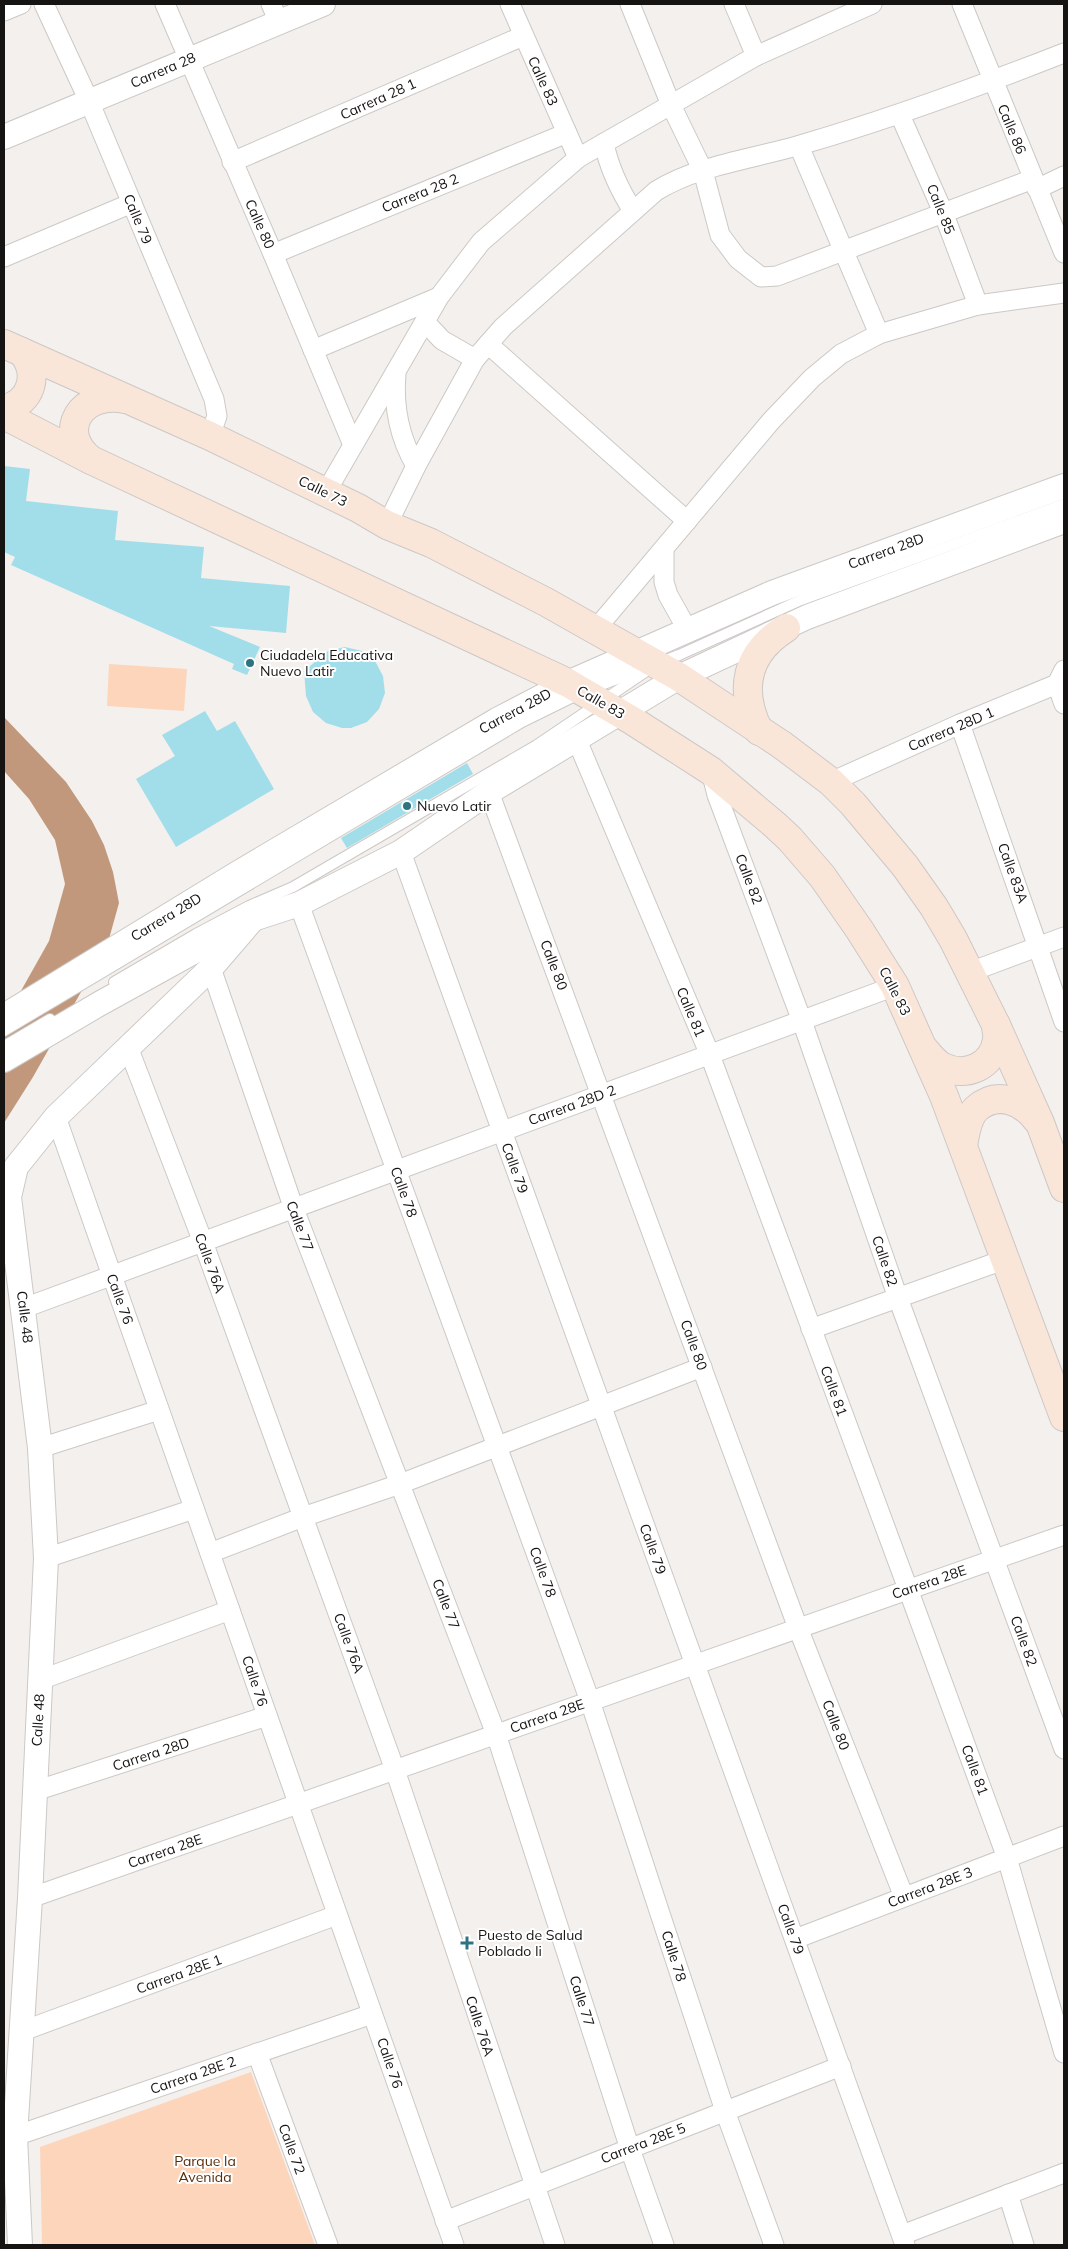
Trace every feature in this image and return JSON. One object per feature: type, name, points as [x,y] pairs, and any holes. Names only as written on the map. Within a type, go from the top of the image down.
[{"type":"main road","name":"Calle 73","points":[[13,348],[210,436],[326,492],[388,525],[431,543],[656,664]]},
{"type":"main road","points":[[4,409],[20,403],[26,397],[32,382],[31,366],[13,348]]},
{"type":"main road","points":[[91,460],[82,454],[75,437],[75,428],[82,410],[96,399],[105,397],[134,401]]},
{"type":"main road","points":[[4,415],[91,460],[593,697]]},
{"type":"main road","points":[[759,731],[749,706],[748,681],[752,664],[760,650],[772,637],[786,628]]},
{"type":"main road","points":[[656,664],[782,745],[831,782],[853,804],[905,866],[934,907],[970,972],[1040,1123],[1064,1188]]},
{"type":"main road","name":"Calle 83","points":[[593,697],[711,771],[790,839],[837,897],[895,986],[944,1096],[1064,1417]]},
{"type":"main road","points":[[921,1046],[941,1067],[955,1072],[970,1071],[983,1065],[993,1054],[997,1040],[996,1025]]},
{"type":"main road","points":[[963,1146],[966,1126],[976,1110],[992,1100],[1012,1100],[1029,1109],[1040,1123]]},
{"type":"street","points":[[4,11],[21,4]]},
{"type":"street","name":"Calle 79","points":[[44,4],[89,101],[216,405],[216,421],[210,436]]},
{"type":"street","name":"Calle 80","points":[[165,4],[353,445]]},
{"type":"street","name":"Carrera 28","points":[[4,137],[188,60],[275,13],[323,4]]},
{"type":"street","name":"Calle 83","points":[[510,4],[578,158]]},
{"type":"street","points":[[630,4],[671,105],[703,171],[720,235],[738,259],[761,277],[777,276],[943,212],[1064,176]]},
{"type":"street","points":[[734,4],[756,56]]},
{"type":"street","points":[[326,492],[439,298],[481,242],[578,158],[756,56],[851,8],[872,4]]},
{"type":"street","name":"Calle 86","points":[[962,4],[992,82],[1064,253]]},
{"type":"street","name":"Carrera 28 1","points":[[232,162],[523,36]]},
{"type":"street","points":[[388,525],[416,466],[475,359],[503,327],[633,211],[664,186],[703,171],[799,146],[900,115],[992,82],[1064,53]]},
{"type":"street","name":"Calle 85","points":[[900,115],[943,212],[978,305]]},
{"type":"street","name":"Carrera 28 2","points":[[273,254],[567,133]]},
{"type":"street","points":[[604,143],[608,163],[618,187],[633,211]]},
{"type":"street","points":[[799,146],[845,250],[878,334]]},
{"type":"street","points":[[4,257],[132,203]]},
{"type":"street","points":[[595,630],[772,421],[812,378],[842,354],[878,334],[978,305],[1064,293]]},
{"type":"street","points":[[313,350],[439,298]]},
{"type":"street","points":[[425,322],[442,340],[475,359]]},
{"type":"street","points":[[488,344],[686,521]]},
{"type":"street","points":[[396,371],[394,396],[397,422],[405,447],[416,466]]},
{"type":"street","name":"Carrera 28D","points":[[4,1060],[104,995],[253,919],[299,904],[401,852],[489,792],[576,738],[593,697],[656,664],[687,629],[772,593],[1064,486]]},
{"type":"street","name":"Carrera 28D","points":[[4,1016],[497,720],[593,697],[656,664],[786,628],[808,617],[1064,521]]},
{"type":"street","points":[[664,548],[664,582],[668,595],[687,629]]},
{"type":"street","points":[[1061,677],[1064,704]]},
{"type":"street","name":"Carrera 28D 1","points":[[831,782],[1061,677]]},
{"type":"street","name":"Calle 83A","points":[[960,724],[1064,1022]]},
{"type":"street","name":"Calle 81","points":[[576,738],[710,1055],[1007,1858],[1064,2054]]},
{"type":"street","name":"Calle 82","points":[[711,771],[717,795],[802,1020],[898,1298],[1064,1748]]},
{"type":"street","name":"Calle 80","points":[[489,792],[603,1094],[798,1628],[904,1897]]},
{"type":"street","name":"Calle 79","points":[[401,852],[904,2240]]},
{"type":"street","name":"Calle 78","points":[[299,904],[590,1701],[725,2111],[774,2245]]},
{"type":"street","points":[[6,1196],[16,1167],[56,1117],[211,968],[253,919]]},
{"type":"street","points":[[970,972],[1064,937]]},
{"type":"street","name":"Calle 77","points":[[211,968],[294,1209],[496,1734],[630,2149],[664,2245]]},
{"type":"street","name":"Carrera 28D 2","points":[[24,1308],[895,986]]},
{"type":"street","name":"Calle 76A","points":[[128,1047],[203,1242],[395,1770],[555,2245]]},
{"type":"street","name":"Calle 76","points":[[56,1117],[454,2245]]},
{"type":"street","name":"Calle 48","points":[[6,1196],[24,1308],[40,1448],[46,1558],[30,1898],[20,2032],[15,2136],[20,2245]]},
{"type":"street","points":[[811,1329],[1006,1259]]},
{"type":"street","points":[[210,1553],[302,1517],[400,1484],[702,1367]]},
{"type":"street","points":[[40,1448],[159,1410]]},
{"type":"street","points":[[46,1558],[194,1509]]},
{"type":"street","name":"Carrera 28E","points":[[30,1898],[1064,1535]]},
{"type":"street","points":[[40,1680],[230,1610]]},
{"type":"street","name":"Carrera 28D","points":[[35,1791],[267,1716]]},
{"type":"street","name":"Carrera 28E 3","points":[[795,1939],[1064,1836]]},
{"type":"street","name":"Carrera 28E 1","points":[[20,2032],[337,1915]]},
{"type":"street","name":"Carrera 28E 2","points":[[15,2136],[372,2014]]},
{"type":"street","name":"Calle 72","points":[[257,2053],[328,2245]]},
{"type":"street","name":"Carrera 28E 5","points":[[445,2220],[841,2066]]},
{"type":"street","points":[[904,2240],[1008,2194],[1064,2173]]},
{"type":"street","points":[[1008,2194],[1024,2245]]},
{"type":"lane","points":[[656,664],[801,600],[1064,504]]},
{"type":"lane","points":[[4,1031],[522,722],[593,697]]},
{"type":"lane","points":[[104,995],[196,934],[249,906],[293,887],[537,745],[593,697]]},
{"type":"lane","points":[[4,1046],[56,1016]]},
{"type":"green space","points":[[109,664],[187,669],[184,711],[107,706]]},
{"type":"green space","name":"Parque la Avenida","points":[[251,2072],[315,2245],[42,2245],[40,2147]]},
{"type":"shaded area","points":[[4,717],[66,782],[92,821],[104,845],[113,872],[119,903],[107,946],[33,1077],[4,1123],[4,1021],[49,941],[65,884],[55,840],[29,799],[4,771]]},
{"type":"building","points":[[4,466],[30,469],[26,501],[118,511],[115,540],[204,547],[201,578],[290,586],[286,633],[209,626],[260,647],[247,675],[232,669],[234,664],[11,565],[15,557],[4,552]]},
{"type":"building","points":[[345,647],[362,651],[375,661],[383,676],[385,693],[379,709],[367,722],[351,728],[342,728],[326,723],[313,712],[306,696],[304,671],[328,651]]},
{"type":"building","points":[[205,711],[217,731],[235,721],[274,789],[176,847],[136,779],[175,756],[162,735]]},
{"type":"building","name":"Nuevo Latir","points":[[467,763],[473,774],[347,848],[341,838]]},
{"type":"place","name":"Ciudadela Educativa Nuevo Latir","points":[[250,663]]},
{"type":"place","name":"Nuevo Latir","points":[[407,806]]},
{"type":"place","name":"Puesto de Salud Poblado Ii","points":[[467,1943]]}]
